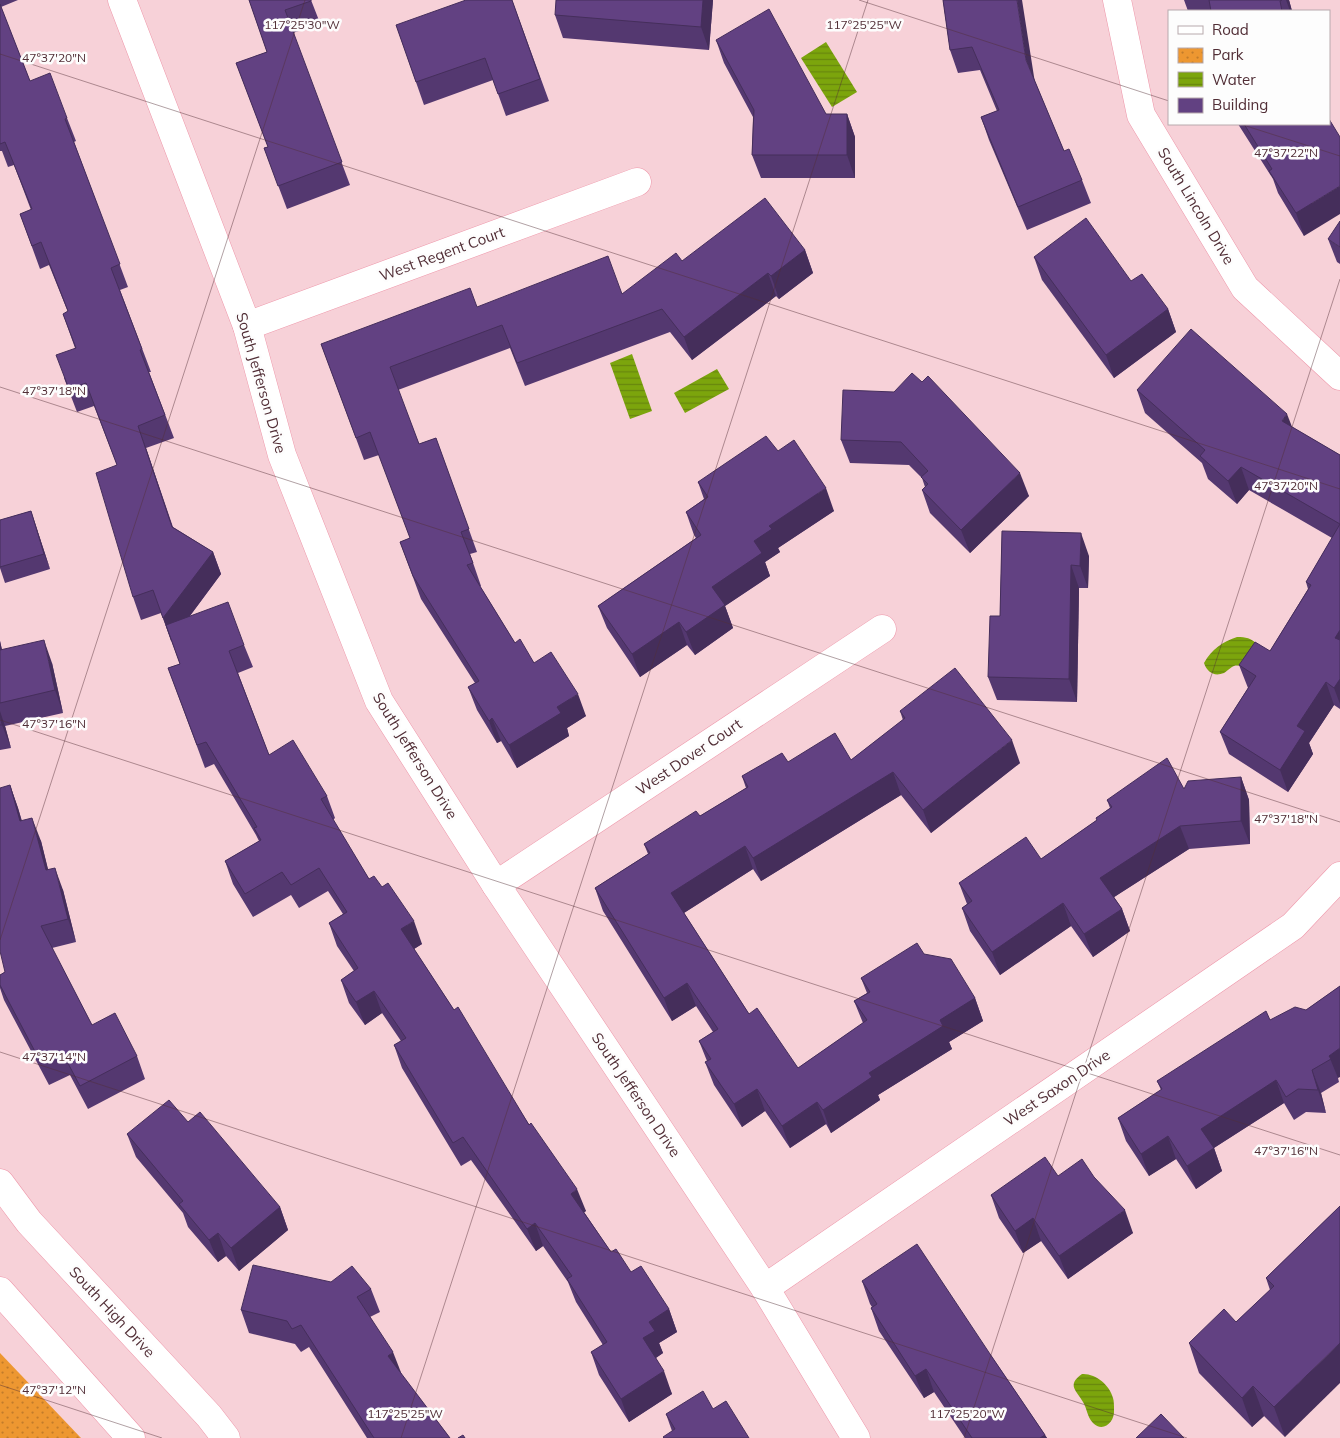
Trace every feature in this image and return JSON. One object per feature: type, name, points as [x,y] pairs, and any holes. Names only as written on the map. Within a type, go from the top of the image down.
[{"type":"street","name":"South Jefferson Drive","points":[[122,0],[247,326],[282,455],[379,701],[496,885],[765,1288],[856,1438]]},
{"type":"street","name":"South Lincoln Drive","points":[[1117,0],[1141,115],[1146,124],[1245,288],[1340,376]]},
{"type":"street","name":"West Regent Court","points":[[247,326],[638,182]]},
{"type":"street","name":"West Dover Court","points":[[496,885],[882,629]]},
{"type":"street","name":"West Saxon Drive","points":[[765,1288],[1293,926],[1340,876]]},
{"type":"street","name":"South High Drive","points":[[0,1183],[29,1222],[209,1416],[226,1438]]},
{"type":"street","points":[[0,1291],[131,1438]]},
{"type":"green space","points":[[0,1353],[81,1438],[0,1438]]},
{"type":"water","points":[[826,42],[857,92],[832,107],[801,58]]},
{"type":"water","points":[[632,354],[652,411],[630,419],[610,363]]},
{"type":"water","points":[[717,369],[729,389],[685,413],[674,393]]},
{"type":"water","points":[[1237,637],[1248,638],[1257,644],[1243,666],[1234,666],[1220,674],[1214,674],[1209,671],[1204,663],[1210,654],[1222,644]]},
{"type":"water","points":[[1082,1374],[1097,1378],[1109,1389],[1114,1402],[1114,1414],[1108,1425],[1101,1427],[1091,1421],[1084,1404],[1074,1388],[1075,1381]]},
{"type":"building","points":[[249,0],[311,0],[285,10],[342,162],[278,186],[264,148],[268,147],[236,63],[267,52]]},
{"type":"building","points":[[466,0],[512,0],[540,79],[498,94],[485,58],[416,82],[396,25]]},
{"type":"building","points":[[556,0],[703,0],[701,27],[555,15]]},
{"type":"building","points":[[943,0],[1017,0],[1026,60],[1064,151],[1069,149],[1082,180],[1018,207],[981,117],[999,110],[972,47],[950,50]]},
{"type":"building","points":[[1209,0],[1282,0],[1280,1],[1282,10],[1211,10]]},
{"type":"building","points":[[0,4],[30,81],[50,73],[67,118],[65,119],[120,264],[111,268],[165,415],[138,426],[172,527],[213,552],[163,618],[153,590],[133,597],[96,473],[117,465],[86,383],[69,389],[56,355],[76,348],[63,314],[68,311],[41,242],[32,246],[20,214],[32,209],[5,142],[0,144]]},
{"type":"building","points":[[769,9],[826,114],[847,114],[847,155],[752,155],[754,110],[716,40]]},
{"type":"building","points":[[1330,121],[1340,137],[1340,186],[1296,213],[1269,171],[1272,169],[1245,125],[1330,125]]},
{"type":"building","points":[[765,198],[805,250],[771,276],[768,273],[684,337],[662,309],[517,363],[502,325],[390,367],[419,444],[436,438],[469,529],[461,532],[473,563],[467,565],[515,643],[520,639],[534,663],[551,652],[578,694],[557,707],[561,713],[509,745],[492,718],[489,721],[468,687],[479,681],[413,576],[400,542],[410,538],[370,432],[356,438],[321,344],[470,288],[477,307],[608,256],[622,294],[676,253],[682,261]]},
{"type":"building","points":[[1086,218],[1131,281],[1142,274],[1168,309],[1106,355],[1034,257]]},
{"type":"building","points":[[1340,221],[1340,247],[1328,239]]},
{"type":"building","points":[[1191,329],[1287,414],[1282,421],[1340,455],[1340,524],[1241,467],[1228,481],[1200,456],[1205,450],[1137,390]]},
{"type":"building","points":[[912,373],[922,382],[928,376],[1020,473],[961,530],[922,490],[928,484],[921,477],[928,471],[901,442],[841,440],[843,390],[894,392]]},
{"type":"building","points":[[766,436],[778,451],[794,440],[826,488],[769,526],[772,529],[754,541],[762,553],[712,587],[725,605],[686,632],[679,622],[632,654],[598,606],[701,535],[686,512],[708,497],[698,482]]},
{"type":"building","points":[[31,511],[44,554],[0,567],[0,520]]},
{"type":"building","points":[[1340,524],[1340,630],[1335,638],[1340,640],[1340,679],[1334,688],[1326,682],[1297,726],[1305,731],[1280,770],[1220,732],[1256,676],[1239,665],[1255,642],[1270,651],[1311,585],[1306,582]]},
{"type":"building","points":[[1002,531],[1081,533],[1080,566],[1071,565],[1069,679],[988,677],[990,616],[1000,616]]},
{"type":"building","points":[[228,602],[244,645],[229,651],[269,755],[293,740],[327,796],[321,799],[369,879],[374,876],[382,887],[388,883],[414,921],[401,929],[454,1010],[458,1007],[529,1125],[531,1123],[577,1189],[571,1194],[611,1252],[616,1249],[631,1272],[641,1266],[669,1309],[649,1322],[655,1331],[643,1338],[664,1371],[621,1399],[591,1352],[607,1342],[567,1279],[572,1276],[535,1223],[527,1229],[463,1137],[453,1143],[394,1045],[406,1038],[374,991],[356,1002],[341,980],[358,968],[329,923],[347,912],[319,868],[291,885],[282,872],[245,894],[225,861],[261,840],[254,828],[257,827],[206,742],[197,745],[168,668],[180,664],[166,625]]},
{"type":"building","points":[[44,640],[55,690],[0,703],[0,650]]},
{"type":"building","points":[[955,668],[1012,740],[923,810],[893,772],[753,858],[745,846],[671,893],[749,1014],[757,1008],[798,1068],[867,1020],[854,1001],[870,992],[861,978],[917,943],[924,954],[951,959],[975,998],[940,1020],[943,1026],[869,1073],[872,1077],[823,1110],[817,1102],[782,1126],[757,1089],[734,1104],[705,1062],[711,1059],[699,1041],[718,1029],[687,983],[664,998],[595,888],[650,853],[644,844],[696,811],[700,816],[748,787],[742,776],[782,753],[788,762],[835,733],[851,760],[905,718],[900,711]]},
{"type":"building","points":[[1167,758],[1184,789],[1188,781],[1241,777],[1241,821],[1180,826],[1100,878],[1122,909],[1084,934],[1063,903],[992,952],[962,908],[972,901],[959,883],[1026,837],[1041,859],[1097,820],[1096,818],[1112,807],[1107,800]]},
{"type":"building","points":[[10,785],[20,821],[32,818],[46,870],[55,868],[68,919],[41,926],[92,1025],[115,1013],[137,1056],[80,1086],[62,1052],[41,1063],[0,985],[0,975],[5,972],[0,951],[0,788]]},
{"type":"building","points":[[1340,986],[1340,1048],[1329,1056],[1331,1059],[1312,1070],[1318,1090],[1298,1089],[1286,1097],[1276,1080],[1201,1129],[1214,1148],[1187,1166],[1168,1136],[1141,1154],[1118,1118],[1162,1089],[1157,1081],[1266,1011],[1270,1020],[1295,1007],[1306,1010]]},
{"type":"building","points":[[169,1100],[188,1122],[200,1112],[280,1207],[231,1248],[218,1233],[209,1240],[179,1204],[183,1201],[127,1134]]},
{"type":"building","points":[[1045,1157],[1058,1176],[1082,1159],[1094,1177],[1125,1210],[1059,1256],[1033,1218],[1015,1231],[991,1195]]},
{"type":"building","points":[[1340,1206],[1340,1343],[1274,1407],[1253,1386],[1242,1398],[1189,1343],[1224,1309],[1236,1322],[1274,1286],[1266,1278]]},
{"type":"building","points":[[917,1244],[1045,1435],[1040,1438],[972,1438],[926,1369],[915,1376],[871,1308],[877,1304],[862,1281]]},
{"type":"building","points":[[253,1265],[331,1282],[352,1266],[371,1289],[357,1297],[393,1352],[388,1356],[450,1438],[374,1438],[301,1325],[292,1329],[287,1321],[241,1310]]},
{"type":"building","points":[[703,1391],[713,1409],[726,1401],[749,1438],[663,1437],[675,1429],[666,1414]]},
{"type":"building","points":[[1161,1414],[1184,1438],[1136,1438]]}]
